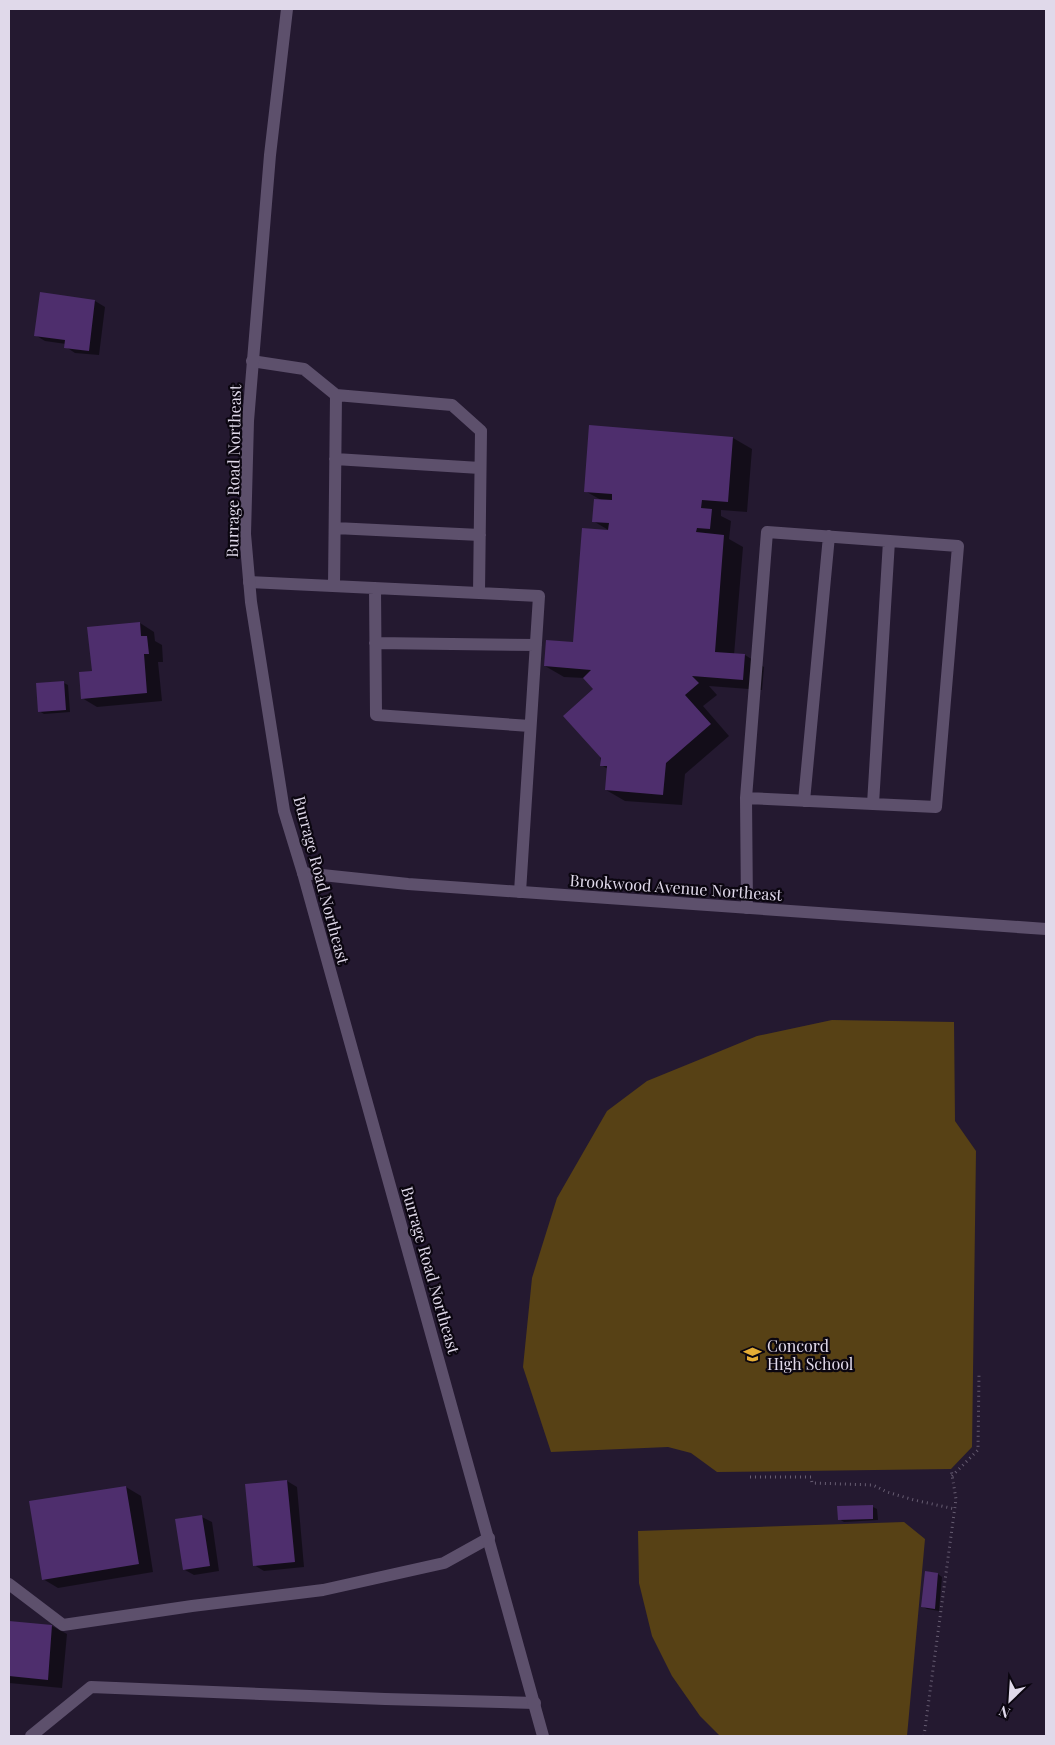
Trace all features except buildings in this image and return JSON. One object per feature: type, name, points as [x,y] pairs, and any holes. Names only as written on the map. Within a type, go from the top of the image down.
[{"type":"street","name":"Burrage Road Northeast","points":[[287,9],[270,155],[248,421],[245,534],[251,602],[284,811],[303,873],[543,1736]]},
{"type":"street","points":[[252,361],[304,368],[336,395],[452,405],[481,432],[479,593]]},
{"type":"street","points":[[334,586],[336,395]]},
{"type":"street","points":[[335,459],[480,468]]},
{"type":"street","points":[[335,528],[480,535]]},
{"type":"street","points":[[746,798],[936,806],[958,546],[767,532],[746,798],[747,908]]},
{"type":"street","points":[[804,801],[828,536]]},
{"type":"street","points":[[873,804],[889,541]]},
{"type":"street","points":[[249,582],[539,596],[520,892]]},
{"type":"street","points":[[375,588],[376,715],[530,726]]},
{"type":"street","points":[[375,643],[536,645]]},
{"type":"street","name":"Brookwood Avenue Northeast","points":[[303,873],[408,884],[1046,929]]},
{"type":"street","points":[[9,1584],[63,1625],[192,1606],[323,1590],[444,1563],[489,1538]]},
{"type":"street","points":[[31,1736],[91,1687],[535,1704]]},
{"type":"path","points":[[952,1476],[978,1450],[979,1374]]},
{"type":"path","points":[[924,1736],[955,1509],[956,1499],[951,1469]]},
{"type":"path","points":[[750,1477],[811,1476],[812,1483],[868,1484],[914,1500],[955,1509]]},
{"type":"shaded area","points":[[832,1020],[954,1022],[955,1121],[976,1151],[972,1447],[951,1469],[717,1472],[691,1453],[668,1447],[551,1452],[523,1367],[532,1278],[557,1198],[607,1111],[647,1081],[757,1036]]},
{"type":"shaded area","points":[[904,1522],[925,1539],[907,1736],[720,1736],[700,1716],[672,1676],[652,1636],[639,1583],[638,1531]]},
{"type":"place","name":"Concord High School","points":[[753,1354]]}]
